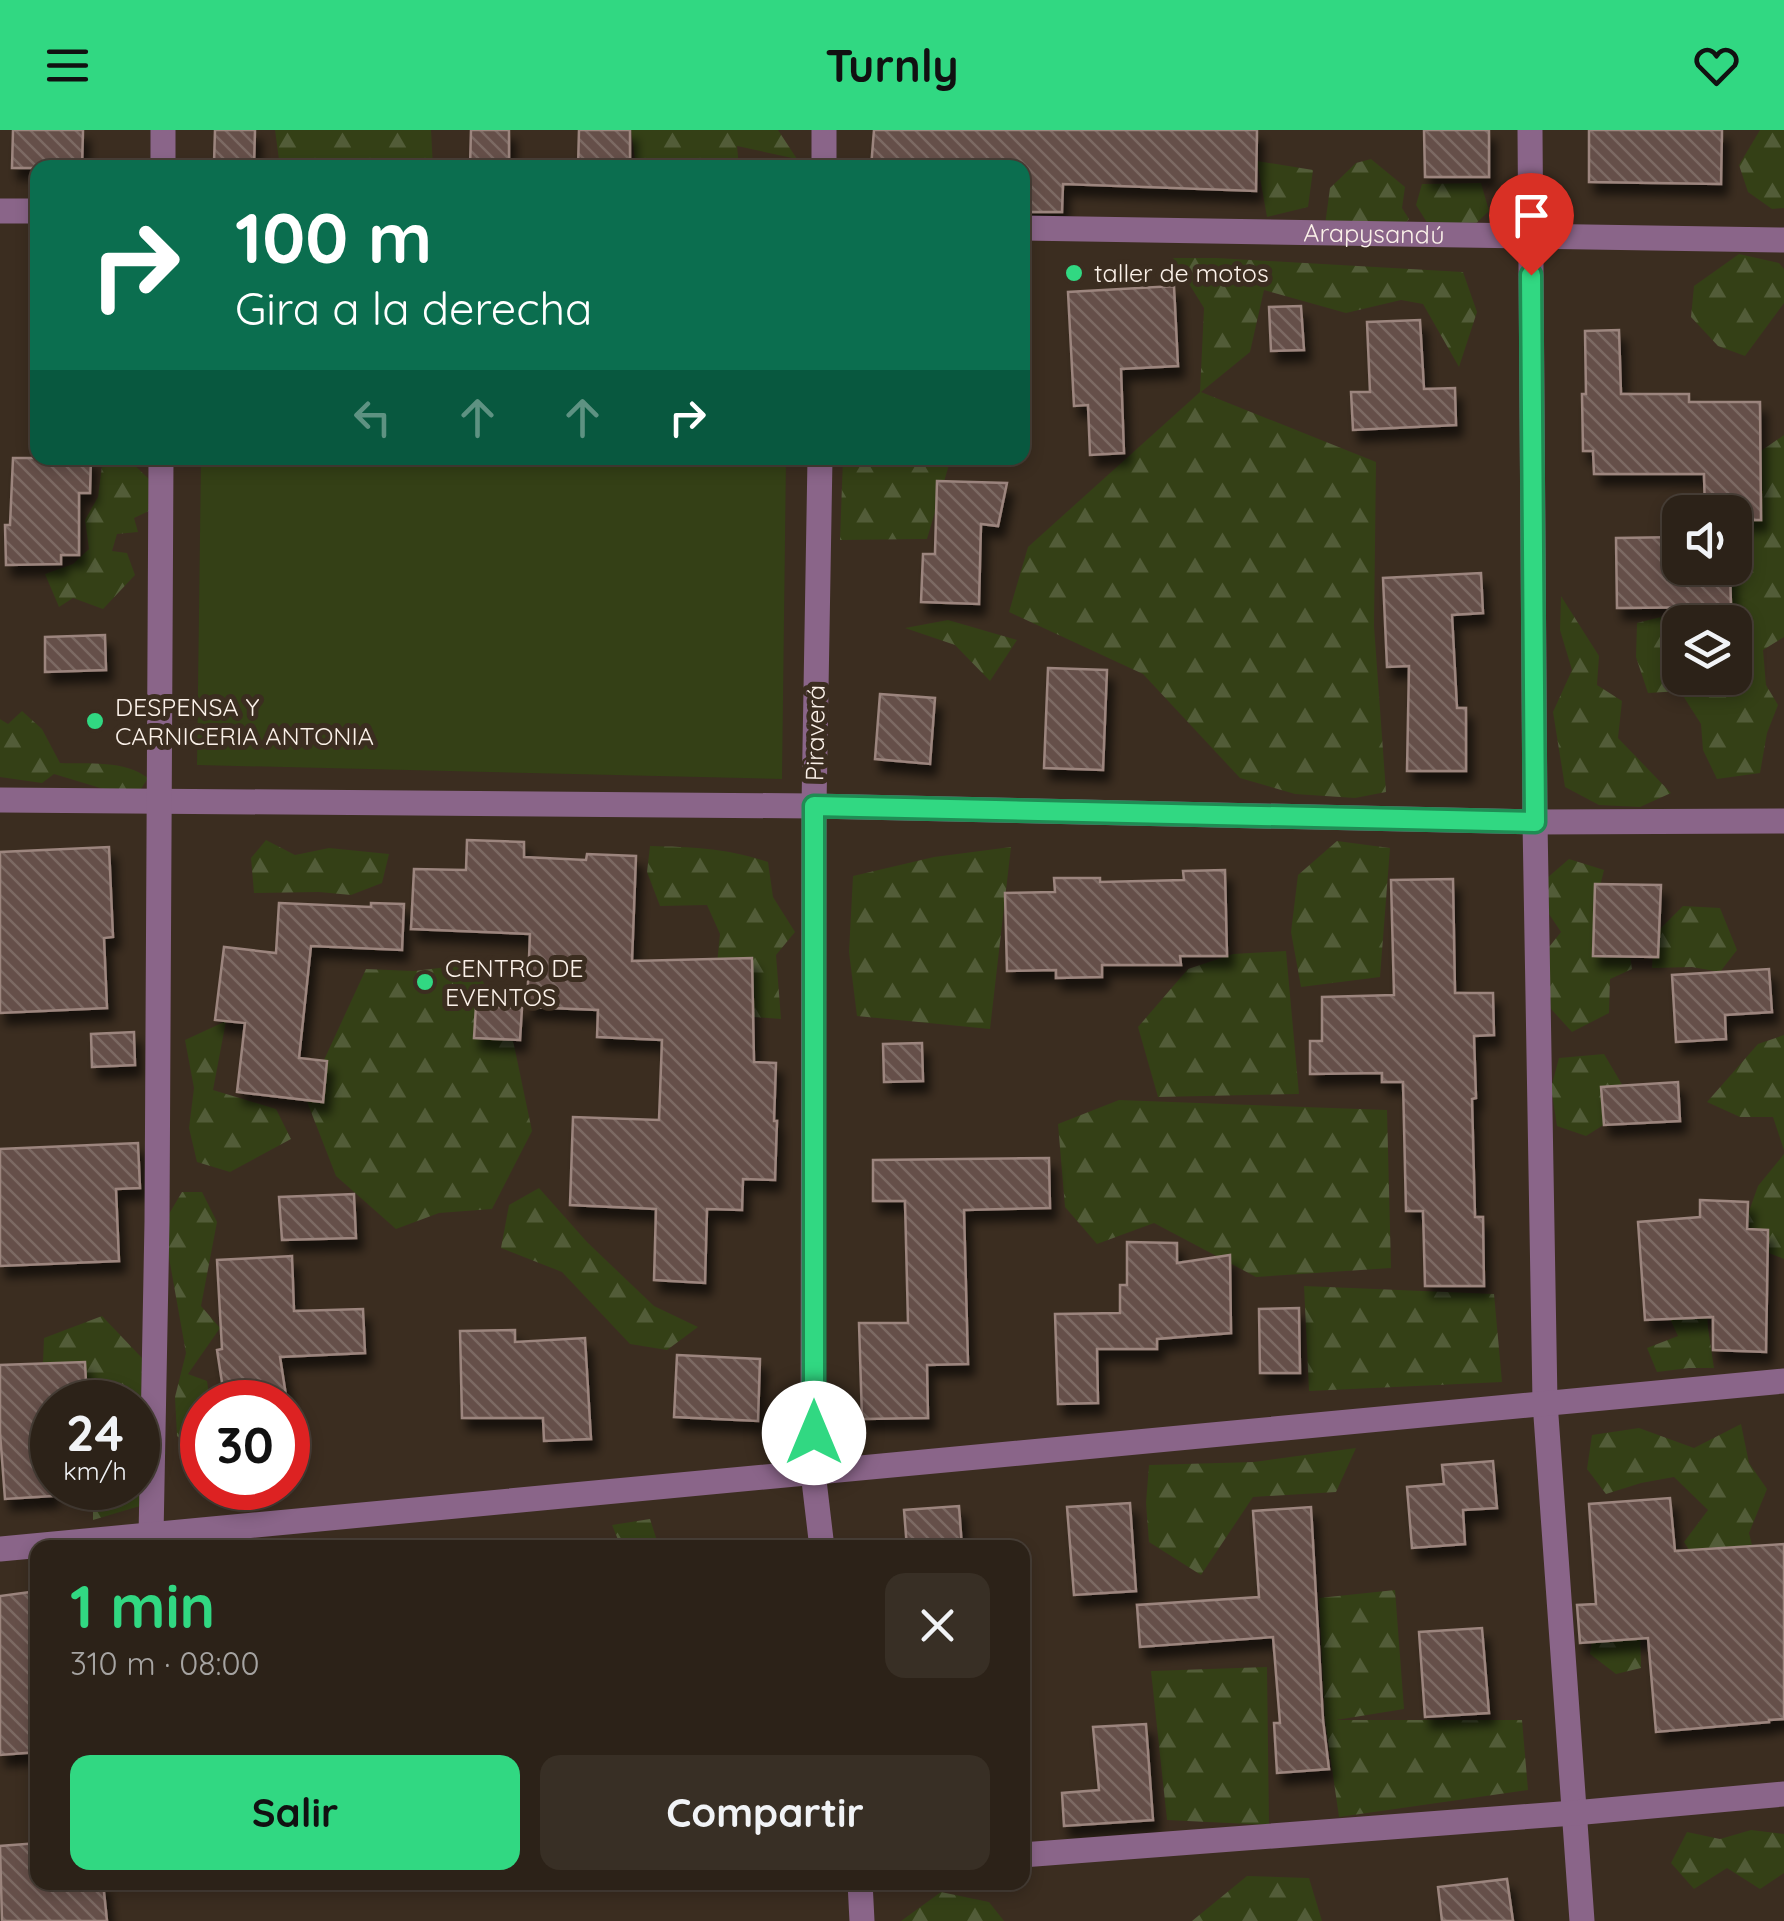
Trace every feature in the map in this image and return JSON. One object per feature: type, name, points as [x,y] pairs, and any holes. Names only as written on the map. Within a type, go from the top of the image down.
[{"type":"street","points":[[163,130],[163,160]]},
{"type":"street","points":[[824,130],[824,160]]},
{"type":"street","points":[[1530,130],[1535,822],[1546,1402],[1582,1921]]},
{"type":"street","points":[[0,211],[30,211]]},
{"type":"street","name":"Arapysandú","points":[[1030,228],[1784,240]]},
{"type":"street","points":[[151,1536],[157,1222],[161,465]]},
{"type":"street","name":"Piraverá","points":[[820,465],[814,806],[813,1472],[821,1540]]},
{"type":"street","points":[[0,800],[814,806],[1535,822],[1784,821]]},
{"type":"street","points":[[105,1540],[1784,1381]]},
{"type":"street","points":[[0,1549],[30,1546]]},
{"type":"street","points":[[1030,1854],[1784,1794]]},
{"type":"street","points":[[860,1890],[862,1921]]},
{"type":"green space","points":[[275,130],[431,130],[433,160],[279,160]]},
{"type":"green space","points":[[631,130],[778,130],[797,159],[737,146],[738,160],[635,160]]},
{"type":"green space","points":[[1760,130],[1784,130],[1784,208],[1772,209],[1748,192],[1739,165]]},
{"type":"green space","points":[[1371,159],[1405,187],[1402,208],[1409,219],[1404,224],[1325,225],[1330,188],[1356,163]]},
{"type":"green space","points":[[1257,161],[1313,170],[1308,207],[1267,217]]},
{"type":"green space","points":[[1481,183],[1489,211],[1468,231],[1433,232],[1416,205],[1422,184]]},
{"type":"green space","points":[[1739,254],[1779,263],[1784,269],[1784,303],[1745,356],[1718,346],[1691,317],[1694,286]]},
{"type":"green space","points":[[1173,258],[1463,272],[1477,312],[1459,367],[1423,304],[1401,300],[1346,313],[1264,290],[1250,352],[1201,392],[1376,462],[1374,626],[1386,792],[1355,798],[1295,794],[1240,778],[1143,674],[1009,612],[1028,547],[1200,392],[1204,308]]},
{"type":"green space","points":[[1784,435],[1784,637],[1763,650],[1766,685],[1778,705],[1767,733],[1760,773],[1717,779],[1703,750],[1701,724],[1683,695],[1752,695],[1752,605],[1703,605],[1735,585],[1752,585],[1752,519],[1761,504],[1758,453]]},
{"type":"green space","points":[[134,465],[150,480],[151,510],[134,518],[138,532],[117,534],[112,551],[127,553],[135,575],[103,609],[73,598],[59,607],[45,574],[73,564],[89,549],[85,520],[98,497],[102,466]]},
{"type":"green space","points":[[201,465],[786,465],[782,779],[197,765]]},
{"type":"green space","points":[[843,465],[949,465],[927,539],[840,540]]},
{"type":"green space","points":[[1561,596],[1599,656],[1597,685],[1622,701],[1618,738],[1671,793],[1640,807],[1599,805],[1565,787],[1553,712],[1572,670],[1560,630]]},
{"type":"green space","points":[[1662,617],[1662,692],[1648,693],[1636,657],[1637,623]]},
{"type":"green space","points":[[948,620],[1017,640],[990,681],[955,645],[905,628]]},
{"type":"green space","points":[[22,711],[42,729],[60,763],[117,766],[148,778],[141,789],[107,790],[54,774],[42,783],[0,777],[0,719],[8,724]]},
{"type":"green space","points":[[266,840],[295,855],[329,848],[389,854],[382,883],[351,895],[254,893],[251,858]]},
{"type":"green space","points":[[1337,841],[1390,848],[1380,977],[1301,987],[1291,932],[1298,875]]},
{"type":"green space","points":[[650,846],[724,851],[768,862],[773,897],[795,932],[776,955],[781,1019],[712,1014],[720,934],[707,905],[660,906],[647,872]]},
{"type":"green space","points":[[1011,847],[990,1029],[857,1016],[849,952],[853,876],[934,857]]},
{"type":"green space","points":[[1569,859],[1604,870],[1595,907],[1626,929],[1632,969],[1610,979],[1609,1013],[1572,1032],[1542,999],[1549,947],[1561,932],[1549,914],[1547,878]]},
{"type":"green space","points":[[1683,906],[1720,908],[1737,950],[1720,972],[1692,967],[1652,968],[1654,935]]},
{"type":"green space","points":[[1286,951],[1299,1094],[1158,1097],[1138,1027],[1188,969],[1233,954]]},
{"type":"green space","points":[[473,964],[511,1031],[532,1131],[492,1209],[439,1213],[396,1229],[336,1176],[306,1099],[366,969],[414,971]]},
{"type":"green space","points":[[226,1021],[213,1090],[276,1109],[291,1139],[230,1172],[197,1162],[189,1128],[194,1088],[185,1040]]},
{"type":"green space","points":[[1784,1035],[1784,1150],[1773,1117],[1740,1117],[1707,1102],[1758,1044]]},
{"type":"green space","points":[[1604,1054],[1623,1086],[1616,1117],[1586,1136],[1557,1126],[1551,1088],[1559,1058]]},
{"type":"green space","points":[[1119,1100],[1387,1110],[1391,1268],[1256,1277],[1154,1223],[1097,1244],[1065,1207],[1058,1124]]},
{"type":"green space","points":[[1784,1154],[1784,1259],[1752,1246],[1748,1214],[1758,1186]]},
{"type":"green space","points":[[539,1188],[587,1242],[654,1306],[698,1327],[667,1350],[630,1344],[562,1272],[501,1248],[509,1205]]},
{"type":"green space","points":[[182,1192],[202,1192],[217,1222],[201,1306],[220,1328],[188,1374],[204,1380],[180,1380],[180,1439],[175,1397],[186,1353],[163,1224]]},
{"type":"green space","points":[[1304,1286],[1494,1294],[1502,1382],[1309,1391]]},
{"type":"green space","points":[[1706,1293],[1714,1368],[1657,1372],[1647,1348],[1678,1336],[1660,1298]]},
{"type":"green space","points":[[102,1316],[142,1358],[142,1380],[42,1380],[44,1338]]},
{"type":"green space","points":[[1741,1424],[1749,1463],[1767,1489],[1749,1533],[1759,1573],[1700,1567],[1684,1542],[1708,1510],[1674,1477],[1606,1494],[1587,1469],[1592,1435],[1639,1428],[1694,1448]]},
{"type":"green space","points":[[160,1443],[166,1453],[160,1465]]},
{"type":"green space","points":[[1356,1448],[1336,1492],[1253,1497],[1201,1575],[1149,1542],[1149,1465],[1254,1462]]},
{"type":"green space","points":[[93,1510],[127,1510],[93,1520]]},
{"type":"green space","points":[[650,1519],[657,1540],[618,1540],[612,1525]]},
{"type":"green space","points":[[1395,1590],[1404,1709],[1336,1720],[1522,1720],[1528,1790],[1339,1817],[1325,1720],[1319,1598]]},
{"type":"green space","points":[[1640,1616],[1641,1668],[1616,1674],[1590,1654],[1594,1625]]},
{"type":"green space","points":[[1267,1667],[1269,1825],[1167,1820],[1151,1671]]},
{"type":"green space","points":[[1751,1830],[1784,1834],[1784,1873],[1760,1889],[1727,1868],[1694,1889],[1671,1863],[1687,1832],[1720,1839]]},
{"type":"green space","points":[[1247,1876],[1309,1878],[1322,1921],[1192,1921]]},
{"type":"green space","points":[[941,1892],[989,1902],[1004,1921],[901,1921]]},
{"type":"building","points":[[13,130],[83,130],[82,160],[30,160],[30,168],[12,168]]},
{"type":"building","points":[[215,130],[255,130],[254,160],[214,160]]},
{"type":"building","points":[[471,130],[509,130],[509,160],[470,160]]},
{"type":"building","points":[[579,130],[630,130],[630,160],[578,160]]},
{"type":"building","points":[[874,130],[1257,130],[1256,191],[1063,184],[1062,212],[1030,212],[1030,160],[872,160]]},
{"type":"building","points":[[1424,130],[1489,130],[1489,177],[1425,177]]},
{"type":"building","points":[[1589,130],[1722,130],[1721,184],[1589,182]]},
{"type":"building","points":[[1174,286],[1178,366],[1121,369],[1124,453],[1090,455],[1088,405],[1074,406],[1068,292]]},
{"type":"building","points":[[1301,306],[1304,350],[1271,351],[1269,307]]},
{"type":"building","points":[[1420,320],[1424,389],[1455,388],[1456,425],[1353,430],[1351,392],[1370,392],[1367,322]]},
{"type":"building","points":[[1619,330],[1621,394],[1689,394],[1689,402],[1760,402],[1761,520],[1752,520],[1752,495],[1705,495],[1704,474],[1594,474],[1593,451],[1583,451],[1585,331]]},
{"type":"building","points":[[13,458],[30,458],[30,465],[91,465],[90,493],[79,493],[79,555],[61,555],[61,564],[6,565],[5,525],[10,525]]},
{"type":"building","points":[[937,481],[1007,483],[998,526],[981,524],[979,604],[921,602],[923,554],[935,554]]},
{"type":"building","points":[[1662,537],[1662,585],[1730,585],[1731,605],[1617,608],[1616,538]]},
{"type":"building","points":[[1481,573],[1483,613],[1452,615],[1457,708],[1466,708],[1466,771],[1407,771],[1409,666],[1387,667],[1383,578]]},
{"type":"building","points":[[105,635],[106,670],[45,672],[45,637]]},
{"type":"building","points":[[1048,668],[1107,670],[1103,770],[1044,768]]},
{"type":"building","points":[[880,694],[935,698],[930,764],[875,759]]},
{"type":"building","points":[[467,840],[524,842],[524,857],[586,860],[587,854],[636,856],[632,961],[752,958],[754,1062],[776,1063],[775,1180],[743,1179],[742,1210],[707,1209],[705,1283],[654,1280],[656,1209],[570,1205],[573,1117],[659,1120],[662,1040],[597,1037],[598,1010],[527,1007],[530,934],[411,929],[414,869],[466,870]]},
{"type":"building","points":[[109,847],[113,937],[104,938],[107,1008],[0,1013],[0,852]]},
{"type":"building","points":[[1225,870],[1227,956],[1180,956],[1181,965],[1102,965],[1102,977],[1056,978],[1056,970],[1007,971],[1005,893],[1055,892],[1054,878],[1100,878],[1100,882],[1184,880],[1183,871]]},
{"type":"building","points":[[1453,879],[1455,993],[1493,993],[1494,1035],[1474,1036],[1476,1098],[1472,1099],[1475,1217],[1483,1217],[1484,1286],[1425,1286],[1423,1211],[1406,1211],[1403,1082],[1382,1082],[1382,1073],[1310,1074],[1310,1041],[1322,1041],[1322,997],[1394,995],[1391,880]]},
{"type":"building","points":[[1595,884],[1661,885],[1658,957],[1593,956]]},
{"type":"building","points":[[279,903],[371,907],[371,903],[404,904],[402,950],[311,946],[299,1058],[327,1061],[323,1102],[237,1092],[245,1023],[215,1020],[224,947],[276,953]]},
{"type":"building","points":[[1769,969],[1772,1012],[1725,1015],[1726,1039],[1676,1042],[1672,975]]},
{"type":"building","points":[[476,1006],[522,1008],[520,1040],[474,1038]]},
{"type":"building","points":[[134,1032],[135,1065],[92,1067],[91,1034]]},
{"type":"building","points":[[922,1043],[923,1081],[884,1082],[883,1044]]},
{"type":"building","points":[[1678,1082],[1680,1121],[1604,1125],[1601,1087]]},
{"type":"building","points":[[138,1143],[140,1188],[116,1189],[119,1261],[0,1266],[0,1149]]},
{"type":"building","points":[[1049,1158],[1050,1208],[964,1210],[968,1364],[927,1365],[928,1418],[862,1419],[859,1323],[908,1323],[905,1201],[873,1201],[873,1160]]},
{"type":"building","points":[[354,1194],[356,1238],[282,1240],[279,1197]]},
{"type":"building","points":[[1700,1200],[1748,1202],[1747,1229],[1768,1230],[1766,1352],[1713,1350],[1713,1317],[1645,1320],[1638,1222],[1700,1217]]},
{"type":"building","points":[[1127,1242],[1177,1243],[1177,1263],[1230,1255],[1231,1333],[1157,1339],[1157,1349],[1097,1349],[1098,1403],[1058,1404],[1055,1314],[1120,1313],[1120,1285],[1127,1285]]},
{"type":"building","points":[[292,1256],[294,1311],[363,1309],[365,1353],[280,1357],[284,1380],[222,1380],[217,1350],[222,1349],[217,1260]]},
{"type":"building","points":[[1299,1308],[1300,1373],[1260,1373],[1259,1309]]},
{"type":"building","points":[[515,1330],[515,1342],[585,1338],[591,1439],[544,1441],[543,1418],[462,1418],[460,1331]]},
{"type":"building","points":[[677,1355],[760,1359],[758,1421],[674,1417]]},
{"type":"building","points":[[85,1362],[86,1380],[30,1380],[30,1497],[5,1499],[0,1365]]},
{"type":"building","points":[[1493,1461],[1497,1508],[1463,1510],[1465,1544],[1412,1548],[1407,1487],[1444,1484],[1442,1465]]},
{"type":"building","points":[[1670,1498],[1675,1551],[1784,1544],[1784,1719],[1656,1732],[1648,1638],[1580,1643],[1577,1605],[1596,1604],[1589,1504]]},
{"type":"building","points":[[1130,1503],[1136,1591],[1074,1595],[1067,1507]]},
{"type":"building","points":[[959,1506],[961,1540],[906,1540],[904,1510]]},
{"type":"building","points":[[1311,1507],[1329,1769],[1277,1773],[1274,1723],[1280,1723],[1273,1637],[1140,1647],[1137,1605],[1259,1597],[1253,1511]]},
{"type":"building","points":[[30,1592],[30,1753],[0,1755],[0,1596]]},
{"type":"building","points":[[1482,1628],[1489,1713],[1425,1717],[1419,1632]]},
{"type":"building","points":[[1146,1724],[1153,1820],[1064,1826],[1062,1793],[1099,1790],[1093,1727]]},
{"type":"building","points":[[30,1844],[30,1890],[104,1890],[107,1921],[2,1921],[0,1846]]},
{"type":"building","points":[[1507,1879],[1513,1921],[1442,1921],[1438,1887]]},
{"type":"place","name":"taller de motos","points":[[1074,273]]},
{"type":"place","name":"DESPENSA Y CARNICERIA ANTONIA","points":[[95,721]]},
{"type":"place","name":"CENTRO DE EVENTOS","points":[[425,982]]},
{"type":"route","points":[[814,1433],[814,806],[1535,822],[1531,275]]}]
